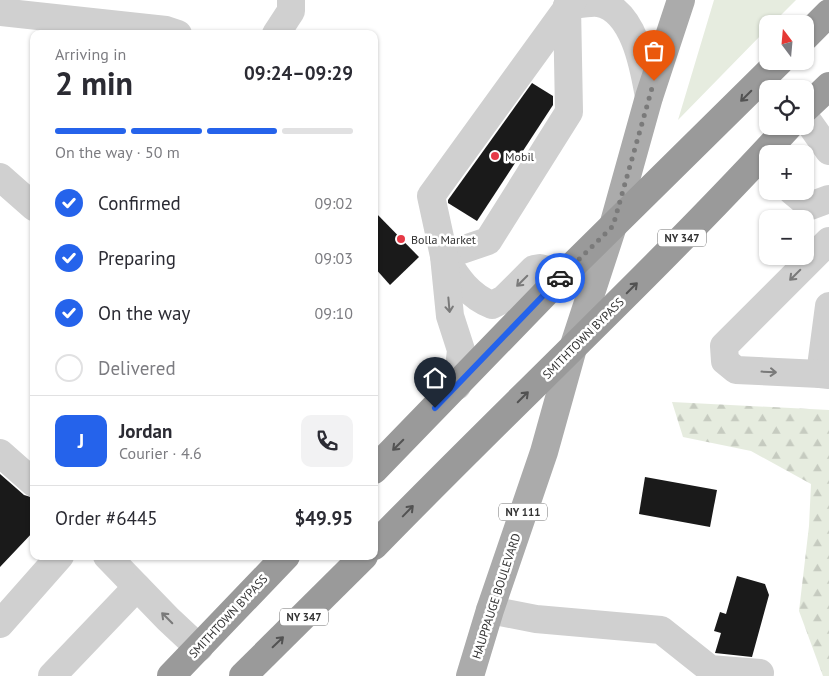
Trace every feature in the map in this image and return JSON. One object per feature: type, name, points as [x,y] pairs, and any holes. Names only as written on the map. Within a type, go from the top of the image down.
[{"type":"highway","points":[[814,28],[829,13]]},
{"type":"highway","points":[[378,466],[564,274],[771,70]]},
{"type":"highway","points":[[814,100],[829,86]]},
{"type":"highway","name":"SMITHTOWN BYPASS","points":[[378,542],[573,348],[759,169]]},
{"type":"highway","name":"SMITHTOWN BYPASS","points":[[171,676],[282,560]]},
{"type":"highway","name":"NY 347","points":[[243,676],[360,560]]},
{"type":"main road","name":"HAUPPAUGE BOULEVARD","points":[[470,676],[490,610],[544,452],[573,348],[613,226],[649,97],[680,0]]},
{"type":"street","points":[[279,30],[291,11],[292,0]]},
{"type":"street","points":[[570,3],[598,3],[616,11],[628,27],[642,59],[649,97]]},
{"type":"street","points":[[444,256],[488,241],[569,112],[570,3]]},
{"type":"street","points":[[457,386],[461,350],[450,316],[444,256],[431,196],[570,3]]},
{"type":"street","points":[[0,12],[166,30]]},
{"type":"street","points":[[814,130],[829,151]]},
{"type":"street","points":[[0,177],[30,203]]},
{"type":"street","points":[[803,200],[810,206],[829,199]]},
{"type":"street","points":[[829,241],[724,346],[725,361],[736,370],[825,375],[829,306]]},
{"type":"street","points":[[444,256],[456,276],[478,299],[492,305],[504,299],[534,269],[540,268],[564,274]]},
{"type":"street","points":[[0,453],[30,479]]},
{"type":"street","points":[[0,624],[56,560]]},
{"type":"street","points":[[111,560],[199,648]]},
{"type":"street","points":[[52,676],[137,587]]},
{"type":"street","points":[[490,610],[536,619],[662,630],[710,669],[760,674]]},
{"type":"green space","points":[[714,0],[796,0],[781,15],[759,15],[759,37],[678,120]]},
{"type":"green space","points":[[672,402],[829,410],[829,676],[823,676],[799,611],[809,526],[811,484],[751,451],[683,437]]},
{"type":"building","points":[[532,83],[553,96],[553,105],[477,221],[448,203],[448,200]]},
{"type":"building","points":[[378,215],[419,257],[390,285],[378,272]]},
{"type":"building","points":[[0,474],[24,495],[30,497],[30,535],[0,567]]},
{"type":"building","points":[[645,477],[717,490],[710,527],[639,514]]},
{"type":"building","points":[[737,576],[765,584],[769,595],[752,657],[715,653],[721,633],[714,631],[720,612],[726,614]]},
{"type":"way so far","points":[[560,278],[613,226],[654,81]]},
{"type":"place","name":"Mobil","points":[[495,156]]},
{"type":"place","name":"Bolla Market","points":[[401,239]]},
{"type":"route","points":[[435,408],[560,278]]}]
